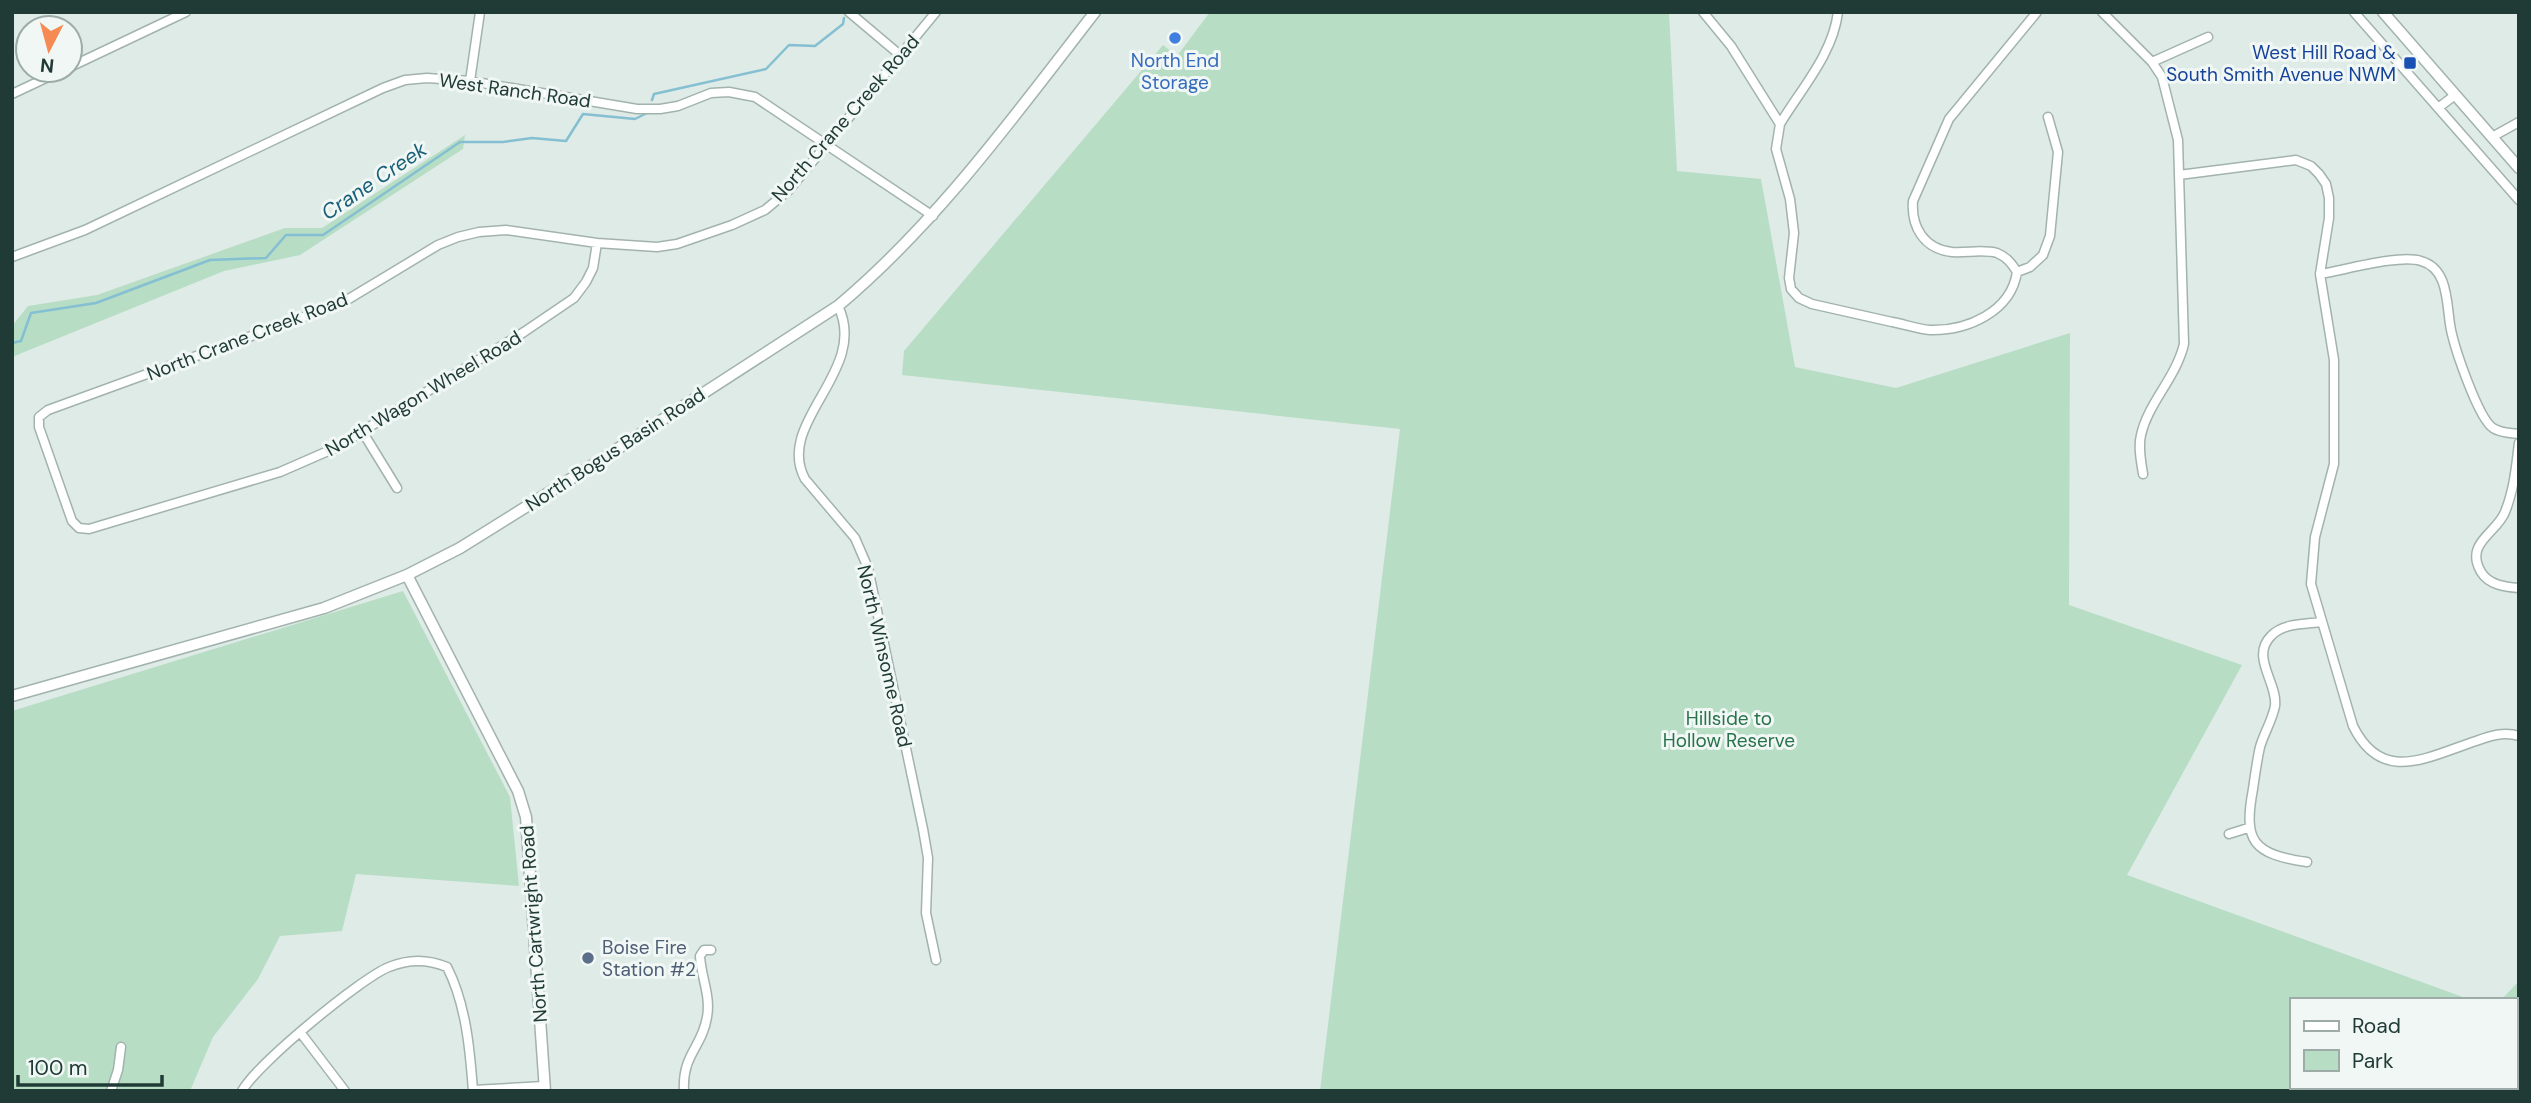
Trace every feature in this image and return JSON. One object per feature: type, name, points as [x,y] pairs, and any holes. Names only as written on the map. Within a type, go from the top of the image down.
[{"type":"street","points":[[84,60],[186,12]]},
{"type":"street","points":[[470,81],[480,12]]},
{"type":"street","points":[[849,12],[900,55]]},
{"type":"street","name":"North Crane Creek Road","points":[[39,417],[48,410],[342,303],[439,245],[458,237],[506,230],[597,243],[657,247],[677,244],[732,225],[765,210],[789,190],[936,12]]},
{"type":"street","name":"North Bogus Basin Road","points":[[12,696],[324,608],[407,575],[460,548],[542,497],[838,306],[876,274],[933,216],[1095,12]]},
{"type":"street","points":[[1703,12],[1731,46],[1780,124]]},
{"type":"street","points":[[1838,12],[1835,30],[1826,50],[1780,124],[1776,149],[1790,199],[1794,233],[1789,278],[1791,289],[1799,299],[1927,330],[1966,325],[1998,308],[2016,283],[2017,272],[2008,260],[1998,254],[1951,252],[1923,239],[1916,228],[1912,213],[1913,201],[1949,119],[2037,12]]},
{"type":"street","points":[[2102,12],[2152,62],[2162,77],[2178,140],[2184,344],[2175,372],[2145,422],[2140,438],[2143,474]]},
{"type":"street","points":[[2354,12],[2519,200]]},
{"type":"street","points":[[2383,12],[2519,168]]},
{"type":"street","points":[[2152,62],[2208,37]]},
{"type":"street","name":"West Ranch Road","points":[[12,257],[85,230],[383,88],[405,80],[427,78],[470,81],[637,109],[669,108],[711,93],[729,92],[755,97],[933,216]]},
{"type":"street","points":[[12,94],[33,84]]},
{"type":"street","points":[[2438,108],[2455,95]]},
{"type":"street","points":[[2017,272],[2030,267],[2043,255],[2050,236],[2057,152],[2048,117]]},
{"type":"street","points":[[2492,137],[2519,122]]},
{"type":"street","points":[[2179,175],[2296,160],[2311,166],[2326,184],[2329,218],[2320,274],[2334,360],[2334,464],[2315,537],[2312,588],[2353,726],[2361,743],[2372,753],[2394,762],[2416,761],[2495,734],[2519,736]]},
{"type":"street","name":"North Wagon Wheel Road","points":[[39,417],[39,427],[72,521],[79,528],[89,529],[280,472],[335,448],[524,332],[574,298],[593,268],[597,243]]},
{"type":"street","points":[[2320,274],[2404,259],[2420,260],[2435,267],[2444,284],[2451,332],[2479,412],[2492,428],[2519,434]]},
{"type":"street","name":"North Winsome Road","points":[[838,306],[842,316],[845,345],[803,433],[797,454],[799,469],[855,538],[868,568],[923,829],[928,858],[926,913],[936,960]]},
{"type":"street","points":[[362,431],[397,488]]},
{"type":"street","points":[[2519,443],[2514,482],[2504,516],[2490,530],[2477,551],[2476,563],[2484,578],[2503,587],[2519,589]]},
{"type":"street","name":"North Cartwright Road","points":[[407,575],[518,791],[526,817],[544,1088]]},
{"type":"street","points":[[2307,862],[2280,858],[2269,854],[2257,844],[2248,828],[2249,809],[2260,748],[2275,704],[2274,693],[2264,667],[2264,649],[2270,636],[2288,625],[2321,622]]},
{"type":"street","points":[[2229,834],[2248,828]]},
{"type":"street","points":[[684,1091],[685,1065],[702,1036],[707,1017],[708,1000],[700,956],[704,950],[711,950]]},
{"type":"street","points":[[242,1091],[251,1077],[300,1032],[377,972],[401,962],[426,961],[447,967],[452,976],[469,1040],[473,1090],[544,1088]]},
{"type":"street","points":[[300,1032],[345,1091]]},
{"type":"street","points":[[111,1091],[118,1070],[121,1047]]},
{"type":"green space","name":"Hillside to Hollow Reserve","points":[[1210,12],[1669,12],[1677,171],[1761,179],[1795,367],[1896,388],[2070,333],[2069,605],[2242,665],[2127,875],[2465,998],[2290,998],[2290,1089],[2517,1089],[2517,998],[2503,998],[2519,981],[2519,1091],[1320,1091],[1400,429],[902,375],[904,351],[1163,45],[1177,56]]},
{"type":"green space","points":[[465,135],[463,149],[300,255],[224,271],[12,357],[12,326],[28,306],[97,295],[285,228],[322,228]]},
{"type":"green space","points":[[403,591],[510,797],[519,886],[356,874],[342,931],[280,936],[258,979],[213,1037],[190,1091],[12,1091],[12,711]]},
{"type":"waterway","name":"Crane Creek","points":[[652,100],[654,94],[766,69],[789,45],[815,46],[843,24],[844,18]]},
{"type":"waterway","name":"Crane Creek","points":[[12,343],[21,341],[31,313],[96,303],[210,260],[266,258],[286,235],[323,235],[460,142],[503,142],[532,138],[566,141],[583,114],[635,119],[647,113]]},
{"type":"place","name":"North End Storage","points":[[1175,38]]},
{"type":"place","name":"West Hill Road & South Smith Avenue NWM","points":[[2410,63]]},
{"type":"place","name":"Boise Fire Station #2","points":[[588,958]]}]
